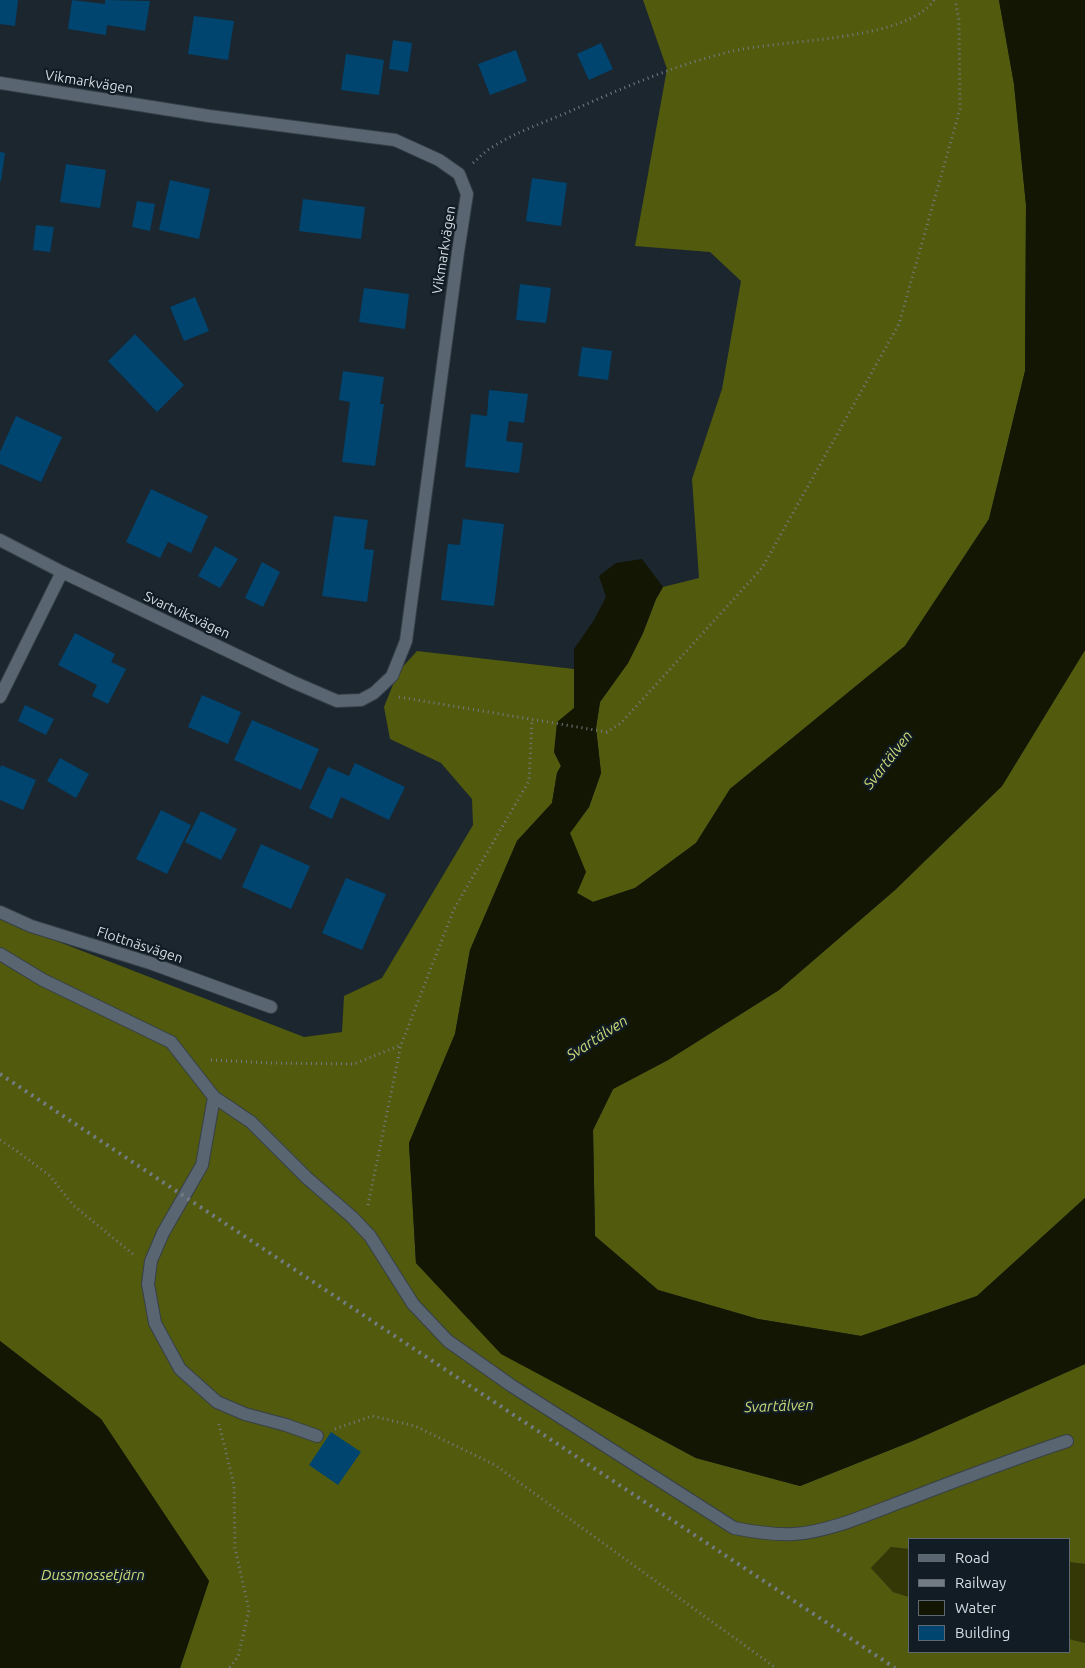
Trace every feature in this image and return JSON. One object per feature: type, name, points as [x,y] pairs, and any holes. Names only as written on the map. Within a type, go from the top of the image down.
[{"type":"street","name":"Vikmarkvägen","points":[[0,83],[209,116],[395,140],[439,160],[459,174],[467,194],[456,262],[406,642],[392,676],[370,695]]},
{"type":"street","name":"Svartviksvägen","points":[[0,540],[62,572],[284,678],[337,701],[361,700],[370,695]]},
{"type":"street","points":[[0,697],[62,572]]},
{"type":"street","name":"Flottnäsvägen","points":[[0,912],[31,926],[150,963],[271,1007]]},
{"type":"street","points":[[0,954],[43,980],[171,1042],[214,1097],[251,1122],[307,1178],[363,1228],[413,1304],[448,1341],[512,1386],[734,1528],[770,1534],[796,1534],[824,1528],[1021,1456],[1068,1441]]},
{"type":"street","points":[[214,1097],[202,1165],[163,1233],[151,1262],[148,1284],[155,1322],[180,1369],[217,1402],[246,1414],[317,1436]]},
{"type":"path","points":[[459,174],[490,148],[619,90],[696,62],[730,52],[866,33],[894,26],[920,13],[934,0]]},
{"type":"path","points":[[370,695],[548,721],[607,732],[621,723],[762,568],[898,324],[960,108],[959,20],[955,0]]},
{"type":"path","points":[[363,1228],[401,1045],[454,909],[529,781],[532,719]]},
{"type":"path","points":[[184,1058],[271,1063],[354,1064],[401,1045]]},
{"type":"path","points":[[0,1140],[50,1176],[72,1205],[150,1270]]},
{"type":"path","points":[[317,1436],[372,1416],[415,1426],[495,1465],[776,1668]]},
{"type":"path","points":[[216,1417],[220,1425],[234,1485],[235,1548],[249,1610],[238,1656],[229,1668]]},
{"type":"green space","points":[[643,0],[999,0],[1014,84],[1026,205],[1025,371],[989,519],[905,646],[730,789],[696,843],[635,888],[593,902],[577,893],[570,833],[589,807],[601,773],[596,728],[600,702],[628,663],[663,587],[699,578],[692,479],[722,389],[741,281],[710,252],[635,246],[667,69]]},
{"type":"green space","points":[[1085,650],[1085,1198],[977,1296],[861,1336],[758,1319],[658,1290],[595,1236],[593,1130],[613,1089],[668,1060],[779,990],[895,890],[1002,786]]},
{"type":"green space","points":[[417,651],[574,669],[574,708],[554,752],[561,766],[557,773],[552,803],[517,841],[470,950],[455,1034],[409,1143],[416,1263],[502,1354],[696,1458],[800,1486],[915,1440],[1085,1364],[1085,1564],[1070,1562],[1070,1538],[908,1538],[908,1549],[891,1547],[871,1568],[893,1592],[908,1597],[908,1653],[1070,1653],[1070,1639],[1085,1643],[1085,1668],[180,1668],[209,1581],[101,1419],[0,1341],[0,919],[304,1037],[342,1032],[344,996],[382,978],[473,825],[472,799],[441,763],[390,739],[384,707],[398,672]]},
{"type":"green space","points":[[891,1547],[908,1549],[908,1597],[893,1592],[871,1568]]},
{"type":"green space","points":[[1070,1562],[1085,1564],[1085,1643],[1070,1639]]},
{"type":"water","name":"Svartälven","points":[[999,0],[1085,0],[1085,650],[1002,786],[895,890],[779,990],[668,1060],[613,1089],[593,1130],[595,1236],[658,1290],[758,1319],[861,1336],[977,1296],[1085,1198],[1085,1364],[915,1440],[800,1486],[696,1458],[501,1354],[416,1263],[409,1143],[455,1034],[470,950],[517,841],[552,803],[557,773],[561,766],[554,752],[557,722],[574,708],[574,649],[594,620],[606,597],[599,576],[616,563],[642,559],[663,587],[628,663],[600,702],[596,728],[601,773],[589,807],[570,833],[586,872],[577,893],[593,902],[635,888],[696,843],[730,789],[905,646],[989,519],[1025,371],[1026,205],[1014,84]]},
{"type":"water","name":"Dussmossetjärn","points":[[0,1341],[101,1419],[209,1581],[180,1668],[0,1668]]},
{"type":"building","points":[[0,0],[18,0],[15,26],[0,24]]},
{"type":"building","points":[[72,0],[105,4],[105,0],[150,1],[145,31],[107,25],[106,35],[68,29]]},
{"type":"building","points":[[194,16],[234,21],[228,60],[188,54]]},
{"type":"building","points":[[393,40],[412,43],[408,72],[389,69]]},
{"type":"building","points":[[601,43],[613,69],[589,80],[577,54]]},
{"type":"building","points":[[516,50],[527,81],[490,95],[478,64]]},
{"type":"building","points":[[346,54],[384,60],[379,95],[341,90]]},
{"type":"building","points":[[0,152],[5,153],[1,181],[0,181]]},
{"type":"building","points":[[66,164],[106,170],[100,208],[60,202]]},
{"type":"building","points":[[532,178],[567,183],[561,226],[526,221]]},
{"type":"building","points":[[170,180],[210,189],[199,239],[159,230]]},
{"type":"building","points":[[303,199],[365,207],[361,239],[299,231]]},
{"type":"building","points":[[137,201],[155,204],[150,231],[132,227]]},
{"type":"building","points":[[36,225],[54,227],[50,252],[33,250]]},
{"type":"building","points":[[520,284],[551,288],[546,323],[516,320]]},
{"type":"building","points":[[364,288],[409,294],[405,329],[359,322]]},
{"type":"building","points":[[195,297],[209,331],[184,341],[170,307]]},
{"type":"building","points":[[135,334],[184,385],[157,412],[108,361]]},
{"type":"building","points":[[582,347],[612,351],[608,380],[578,376]]},
{"type":"building","points":[[343,371],[384,377],[380,404],[384,404],[375,466],[342,462],[350,402],[339,400]]},
{"type":"building","points":[[489,390],[528,394],[524,423],[509,421],[506,441],[523,443],[519,473],[465,467],[471,414],[487,416]]},
{"type":"building","points":[[16,416],[62,437],[41,482],[0,464],[0,452]]},
{"type":"building","points":[[151,489],[208,516],[191,553],[168,542],[160,558],[126,542]]},
{"type":"building","points":[[334,516],[368,520],[364,549],[374,550],[367,602],[322,596]]},
{"type":"building","points":[[463,519],[504,524],[494,606],[441,600],[448,544],[460,545]]},
{"type":"building","points":[[215,546],[238,559],[220,588],[198,576]]},
{"type":"building","points":[[262,562],[280,572],[263,607],[245,598]]},
{"type":"building","points":[[75,633],[115,654],[111,662],[126,669],[108,704],[92,696],[97,685],[58,665]]},
{"type":"building","points":[[202,695],[241,712],[228,744],[188,727]]},
{"type":"building","points":[[25,705],[54,719],[46,735],[18,721]]},
{"type":"building","points":[[252,720],[319,749],[301,790],[234,760]]},
{"type":"building","points":[[60,758],[89,774],[76,798],[47,781]]},
{"type":"building","points":[[355,763],[405,787],[389,820],[341,797],[332,819],[309,808],[328,767],[349,776]]},
{"type":"building","points":[[1,765],[36,780],[23,810],[0,800]]},
{"type":"building","points":[[161,810],[191,825],[167,874],[136,859]]},
{"type":"building","points":[[201,811],[237,829],[221,860],[185,842]]},
{"type":"building","points":[[261,844],[310,866],[291,909],[242,887]]},
{"type":"building","points":[[346,878],[386,894],[362,950],[322,933]]},
{"type":"building","points":[[331,1432],[361,1452],[338,1485],[309,1465]]},
{"type":"railway","points":[[0,1074],[895,1668]]}]
